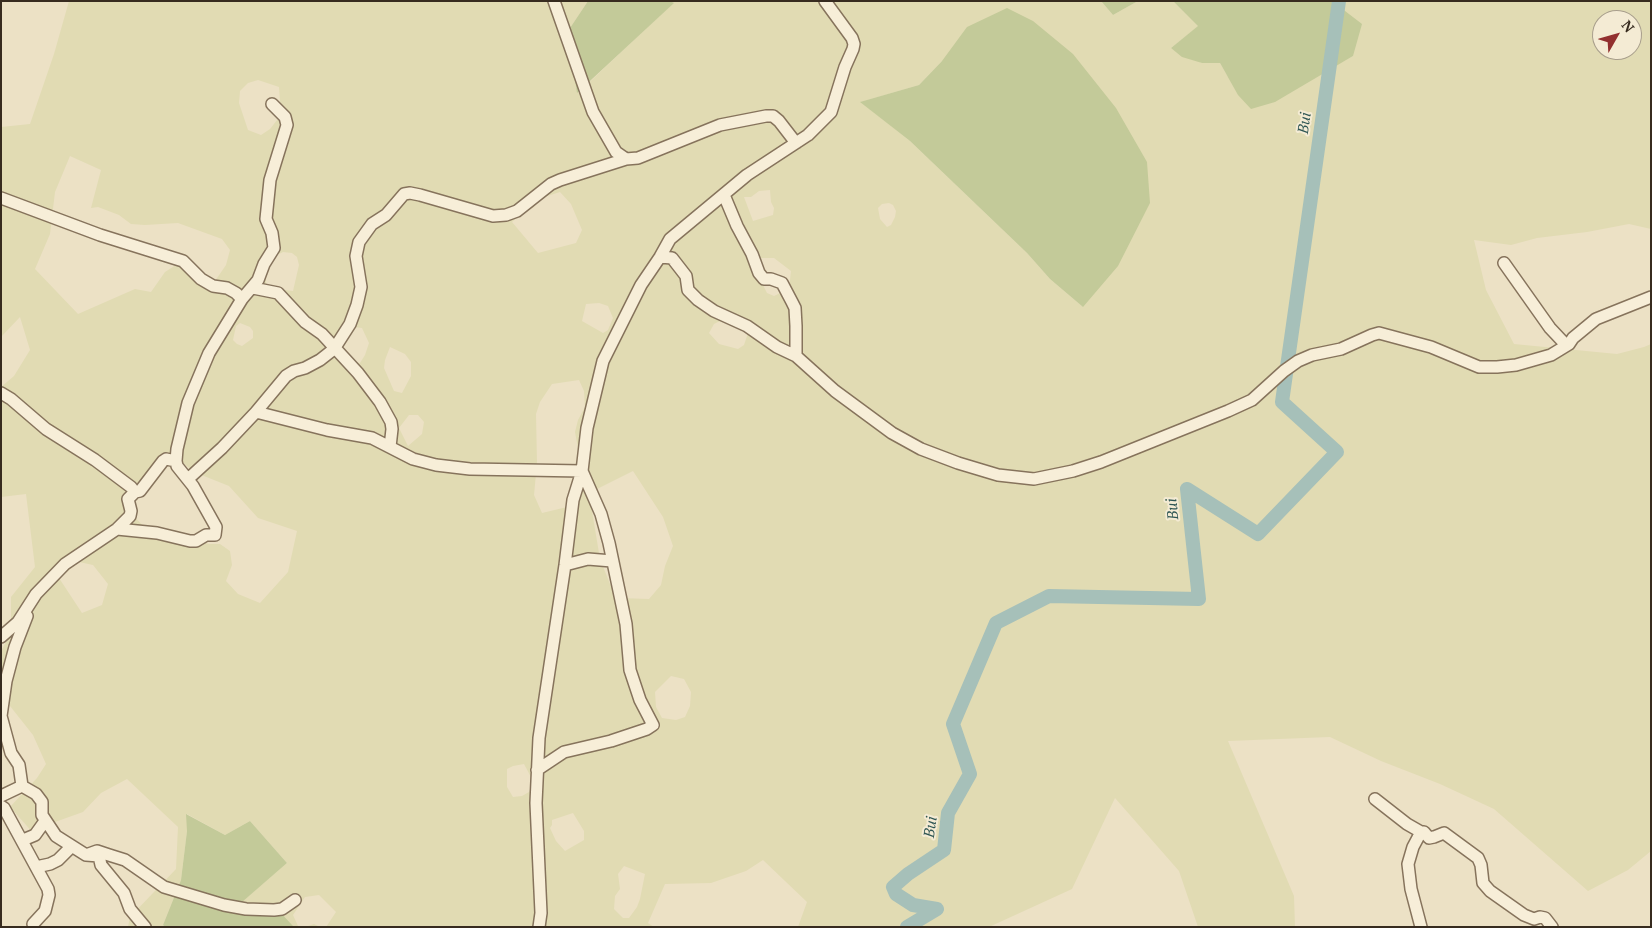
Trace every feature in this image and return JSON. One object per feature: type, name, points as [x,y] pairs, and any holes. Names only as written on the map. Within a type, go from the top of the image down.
[{"type":"street","points":[[554,1],[593,112],[616,152],[626,159]]},
{"type":"street","points":[[538,927],[541,906],[537,838],[539,738],[573,500],[582,470],[587,428],[603,361],[642,285],[670,239],[747,175],[796,143],[821,123],[831,112],[854,44],[852,38],[825,1]]},
{"type":"street","points":[[117,529],[157,533],[190,541],[196,541],[206,535],[215,535],[216,526],[176,461],[191,395],[213,345],[242,299],[253,288],[274,248],[272,234],[266,219],[270,180],[287,125],[285,117],[272,104]]},
{"type":"street","points":[[188,479],[222,448],[286,376],[320,360],[334,349],[350,324],[357,305],[361,287],[356,256],[359,242],[372,224],[386,215],[404,194],[420,195],[493,216],[506,216],[517,211],[551,184],[560,180],[626,159],[638,158],[720,125],[773,116],[796,143]]},
{"type":"street","points":[[724,195],[759,273],[764,279],[771,279],[782,283],[795,308],[796,356]]},
{"type":"street","points":[[1,198],[100,235],[183,261],[201,279],[214,286],[227,288],[242,299]]},
{"type":"street","points":[[660,257],[672,258],[686,276],[688,290],[706,305],[714,311],[747,326],[776,347],[796,356],[835,392],[892,432],[921,449],[958,463],[998,475],[1034,479],[1073,471],[1101,462],[1212,418],[1252,400],[1298,361],[1312,355],[1341,349],[1372,335],[1379,334],[1431,347],[1478,367],[1516,365],[1551,355],[1566,345],[1596,319],[1651,297]]},
{"type":"street","points":[[1504,264],[1550,328],[1566,345]]},
{"type":"street","points":[[253,288],[278,293],[305,322],[322,334],[372,390],[386,412],[392,429],[390,447]]},
{"type":"street","points":[[1,393],[12,399],[46,429],[95,460],[135,492]]},
{"type":"street","points":[[256,412],[326,430],[372,438],[422,462],[436,465],[470,469],[582,470]]},
{"type":"street","points":[[1,637],[18,622],[36,594],[65,564],[117,529],[130,516],[131,511],[128,499],[135,492],[140,491],[164,460],[176,461]]},
{"type":"street","points":[[537,770],[564,752],[612,741],[647,729],[653,725],[640,700],[630,670],[626,624],[612,561],[600,514],[582,470]]},
{"type":"street","points":[[565,565],[588,559],[612,561]]},
{"type":"street","points":[[22,786],[19,766],[11,753],[2,724],[2,709],[6,681],[15,647],[36,594]]},
{"type":"street","points":[[1,796],[22,786],[31,790],[40,799],[42,815],[56,836],[86,855],[99,856],[101,865],[120,887],[130,909],[145,927]]},
{"type":"street","points":[[1375,800],[1406,824],[1424,832],[1429,838],[1444,833],[1478,858],[1481,865],[1483,883],[1490,891],[1524,915],[1534,919],[1545,918],[1552,927]]},
{"type":"street","points":[[1,806],[23,840],[48,889],[49,895],[45,911],[33,924]]},
{"type":"street","points":[[23,840],[35,835],[45,821]]},
{"type":"street","points":[[1421,832],[1413,847],[1408,864],[1411,889],[1421,927]]},
{"type":"street","points":[[36,867],[58,860],[72,846]]},
{"type":"street","points":[[86,855],[97,851],[124,860],[164,887],[224,905],[246,909],[274,910],[282,909],[295,900]]},
{"type":"shaded area","points":[[69,1],[588,1],[568,31],[578,93],[673,3],[670,1],[1101,1],[1113,15],[1138,1],[1169,1],[1174,2],[1199,26],[1171,48],[1202,63],[1220,63],[1228,77],[1314,78],[1353,56],[1338,6],[1332,1],[1651,1],[1651,229],[1629,224],[1587,232],[1537,238],[1511,245],[1474,240],[1486,290],[1514,344],[1617,354],[1651,344],[1651,851],[1628,870],[1588,891],[1494,809],[1330,737],[1228,741],[1294,896],[1295,927],[1198,927],[1179,871],[1115,798],[1072,889],[989,927],[798,927],[807,902],[763,860],[746,871],[711,883],[665,884],[648,923],[654,927],[326,927],[336,912],[319,895],[305,897],[293,915],[298,926],[314,924],[320,927],[294,927],[281,913],[233,909],[287,863],[250,821],[225,835],[187,814],[187,831],[181,880],[163,925],[165,927],[128,927],[130,917],[176,869],[178,827],[127,779],[101,793],[83,812],[55,822],[35,835],[10,807],[37,778],[46,764],[33,735],[10,706],[1,683],[1,651],[11,633],[11,597],[35,567],[26,494],[1,497],[1,387],[14,376],[30,350],[20,317],[1,337],[1,127],[30,124],[54,54]],"holes":[[[942,61],[1083,307],[1050,279],[1027,253],[910,141],[861,102],[919,85]],[[258,80],[279,87],[281,115],[270,129],[261,135],[248,130],[239,103],[240,91],[248,83]],[[70,156],[101,170],[91,208],[98,207],[119,215],[131,224],[178,223],[222,239],[230,250],[226,265],[215,281],[194,268],[179,263],[165,272],[151,292],[135,289],[78,314],[35,269],[50,234],[55,192]],[[770,190],[771,202],[774,208],[773,215],[753,221],[744,197],[751,197],[759,191]],[[560,192],[571,204],[582,230],[576,243],[538,253],[512,222],[525,210],[533,208],[541,198]],[[889,203],[893,205],[896,211],[891,225],[887,227],[880,219],[878,208],[882,204]],[[283,252],[292,253],[297,257],[299,265],[293,291],[269,288],[266,283],[266,273],[273,257]],[[762,258],[774,258],[791,271],[789,289],[774,296],[767,293],[756,276],[758,261]],[[599,303],[608,306],[613,318],[608,330],[603,333],[582,321],[586,304]],[[728,320],[748,333],[744,345],[738,349],[719,344],[709,333],[714,324]],[[240,323],[250,327],[253,331],[253,338],[242,346],[233,340],[236,326]],[[354,327],[362,328],[369,343],[360,363],[344,355],[341,341]],[[390,347],[405,354],[411,362],[411,376],[402,393],[394,391],[384,368]],[[579,380],[584,391],[585,407],[578,420],[575,432],[580,459],[567,507],[542,513],[534,495],[537,463],[536,414],[540,402],[552,384]],[[409,415],[418,415],[424,422],[422,434],[408,446],[399,428]],[[175,456],[194,472],[229,486],[258,518],[297,531],[288,572],[260,603],[238,594],[226,581],[232,565],[230,551],[220,544],[209,544],[147,530],[127,509],[162,462]],[[633,471],[663,517],[673,546],[665,566],[661,585],[649,599],[619,598],[610,584],[600,559],[589,493]],[[79,562],[93,565],[108,584],[102,605],[82,613],[59,578]],[[671,676],[684,679],[691,692],[690,706],[685,717],[676,720],[662,718],[656,707],[655,692]],[[524,764],[533,781],[529,792],[522,796],[513,797],[507,787],[507,769]],[[573,813],[584,831],[584,840],[565,851],[556,841],[550,828],[552,820]],[[624,866],[645,874],[640,899],[629,918],[623,918],[614,909],[615,896],[620,889],[618,874]]]},
{"type":"green space","points":[[588,1],[670,1],[674,3],[577,93],[568,31]]},
{"type":"green space","points":[[1101,1],[1138,1],[1113,15]]},
{"type":"green space","points":[[1169,1],[1332,1],[1362,24],[1353,56],[1275,102],[1251,109],[1238,95],[1220,63],[1202,63],[1182,57],[1171,48],[1198,26],[1174,2]]},
{"type":"green space","points":[[1007,8],[1033,21],[1073,54],[1116,108],[1147,162],[1150,203],[1118,266],[1083,307],[1050,279],[1027,253],[910,141],[860,102],[919,85],[942,61],[967,27]]},
{"type":"green space","points":[[186,814],[225,835],[250,821],[287,863],[234,909],[281,913],[294,927],[165,927],[163,925],[181,880],[187,831]]},
{"type":"waterway","name":"Bui","points":[[907,927],[937,909],[913,905],[896,894],[893,887],[908,874],[944,850],[948,813],[970,774],[953,724],[996,623],[1049,596],[1199,599],[1187,489],[1258,534],[1337,452],[1282,402],[1339,1]]}]
